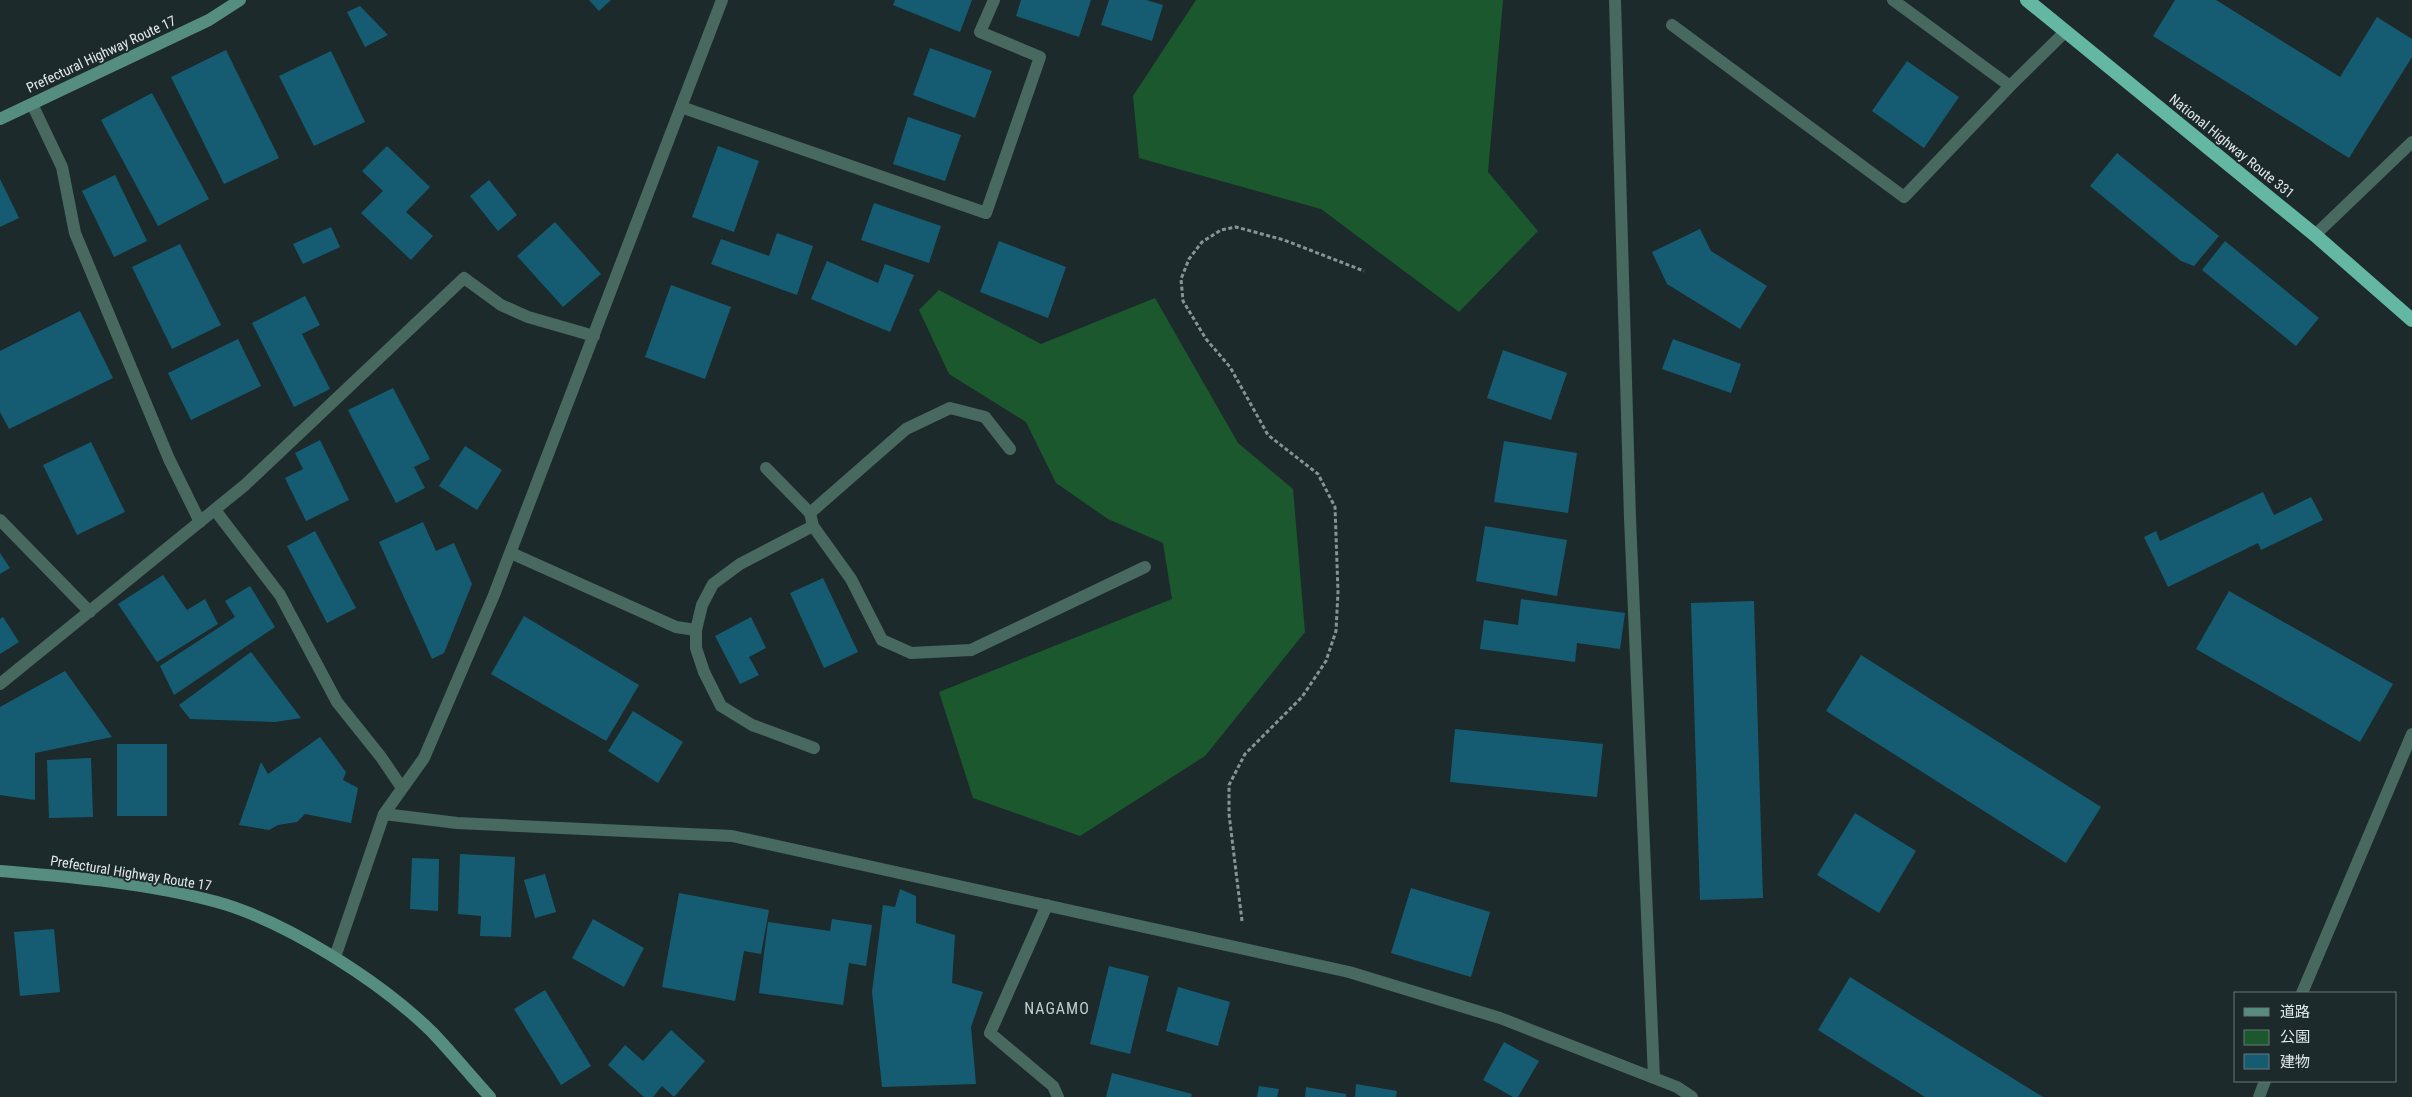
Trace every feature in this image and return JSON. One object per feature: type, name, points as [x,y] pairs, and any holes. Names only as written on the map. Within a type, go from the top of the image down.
[{"type":"highway","name":"National Highway Route 331","points":[[2027,0],[2315,235],[2412,320]]},
{"type":"main road","name":"Prefectural Highway Route 17","points":[[0,119],[208,20],[240,0]]},
{"type":"main road","name":"Prefectural Highway Route 17","points":[[0,871],[168,891],[218,902],[268,922],[335,957],[380,989],[431,1031],[490,1097]]},
{"type":"street","points":[[335,957],[384,814],[424,758],[494,596],[722,0]]},
{"type":"street","points":[[682,107],[986,213],[1040,57],[980,32],[994,0]]},
{"type":"street","points":[[1615,0],[1630,518],[1654,1078]]},
{"type":"street","points":[[1893,0],[2010,86]]},
{"type":"street","points":[[1672,25],[1904,197],[2010,86],[2066,31]]},
{"type":"street","points":[[32,104],[62,167],[75,233],[170,459],[200,522]]},
{"type":"street","points":[[2315,235],[2412,142]]},
{"type":"street","points":[[0,684],[245,485],[464,278],[501,305],[528,317],[594,336]]},
{"type":"street","points":[[810,513],[906,429],[950,408],[985,417],[1010,449]]},
{"type":"street","points":[[766,468],[810,513],[813,526],[850,579],[882,640],[911,653],[971,650],[1144,567]]},
{"type":"street","points":[[215,510],[280,594],[337,702],[402,788]]},
{"type":"street","points":[[0,520],[90,612]]},
{"type":"street","points":[[813,526],[740,564],[713,584],[702,605],[696,630],[696,648],[704,672],[721,706],[752,725],[814,748]]},
{"type":"street","points":[[510,553],[668,623],[696,630]]},
{"type":"street","points":[[2302,992],[2412,734]]},
{"type":"street","points":[[384,814],[456,823],[732,836],[1349,972],[1500,1018],[1654,1078],[1674,1092],[1692,1097]]},
{"type":"street","points":[[1046,906],[990,1033],[1053,1086],[1058,1097]]},
{"type":"street","points":[[2259,1097],[2265,1082]]},
{"type":"path","points":[[1245,949],[1229,814],[1229,785],[1245,754],[1302,697],[1326,660],[1336,631],[1338,592],[1335,507],[1318,474],[1268,436],[1230,367],[1206,339],[1183,301],[1181,279],[1190,259],[1202,242],[1221,230],[1236,227],[1284,240],[1364,271]]},
{"type":"green space","points":[[1196,0],[1503,0],[1488,172],[1538,231],[1459,312],[1321,209],[1139,158],[1133,96]]},
{"type":"green space","points":[[939,290],[1041,344],[1155,298],[1238,443],[1293,489],[1305,632],[1205,756],[1080,836],[973,798],[939,692],[1172,599],[1163,543],[1108,519],[1056,483],[1026,422],[949,374],[919,310]]},
{"type":"building","points":[[589,0],[611,0],[599,11]]},
{"type":"building","points":[[895,0],[972,0],[960,32],[893,5]]},
{"type":"building","points":[[1021,0],[1091,0],[1079,37],[1016,16]]},
{"type":"building","points":[[1109,0],[1146,0],[1163,5],[1152,41],[1101,25]]},
{"type":"building","points":[[2175,0],[2216,0],[2340,77],[2377,17],[2412,39],[2412,57],[2349,158],[2153,36]]},
{"type":"building","points":[[360,6],[388,35],[365,47],[347,12]]},
{"type":"building","points":[[930,48],[992,71],[975,118],[913,95]]},
{"type":"building","points":[[226,50],[279,158],[224,184],[171,77]]},
{"type":"building","points":[[331,51],[365,122],[314,146],[279,76]]},
{"type":"building","points":[[1907,61],[1959,97],[1924,148],[1872,111]]},
{"type":"building","points":[[152,93],[209,199],[158,226],[101,120]]},
{"type":"building","points":[[908,117],[961,135],[945,181],[893,164]]},
{"type":"building","points":[[387,146],[430,187],[406,212],[433,236],[411,260],[361,213],[383,191],[362,171]]},
{"type":"building","points":[[718,146],[759,161],[734,232],[692,217]]},
{"type":"building","points":[[2117,153],[2219,236],[2194,266],[2181,261],[2090,186]]},
{"type":"building","points":[[115,175],[147,241],[114,257],[82,191]]},
{"type":"building","points":[[0,179],[19,218],[0,227]]},
{"type":"building","points":[[489,180],[517,215],[498,231],[470,196]]},
{"type":"building","points":[[874,203],[941,226],[929,263],[861,240]]},
{"type":"building","points":[[555,222],[601,274],[563,307],[517,256]]},
{"type":"building","points":[[331,227],[340,247],[303,264],[293,244]]},
{"type":"building","points":[[1700,229],[1711,251],[1767,286],[1740,329],[1667,284],[1652,252]]},
{"type":"building","points":[[777,233],[813,246],[797,295],[711,264],[721,239],[769,256]]},
{"type":"building","points":[[999,241],[1066,267],[1048,318],[980,292]]},
{"type":"building","points":[[2225,241],[2319,318],[2296,346],[2202,270]]},
{"type":"building","points":[[180,244],[221,325],[172,349],[132,267]]},
{"type":"building","points":[[827,261],[878,283],[885,264],[914,275],[890,332],[811,299]]},
{"type":"building","points":[[671,285],[731,307],[705,379],[645,357]]},
{"type":"building","points":[[305,296],[320,325],[302,334],[330,389],[294,407],[252,323]]},
{"type":"building","points":[[80,311],[113,378],[9,429],[0,412],[0,351]]},
{"type":"building","points":[[238,339],[261,386],[191,420],[168,373]]},
{"type":"building","points":[[1673,339],[1741,364],[1731,393],[1662,369]]},
{"type":"building","points":[[1503,350],[1567,373],[1551,420],[1487,398]]},
{"type":"building","points":[[393,388],[430,459],[414,467],[425,488],[396,503],[348,410]]},
{"type":"building","points":[[320,440],[349,500],[306,521],[285,478],[303,469],[295,453]]},
{"type":"building","points":[[1504,441],[1577,453],[1568,513],[1494,502]]},
{"type":"building","points":[[91,442],[125,512],[77,535],[43,465]]},
{"type":"building","points":[[465,446],[502,470],[477,510],[439,486]]},
{"type":"building","points":[[2263,492],[2274,515],[2311,497],[2323,520],[2261,550],[2258,543],[2168,587],[2144,537],[2156,531],[2160,541]]},
{"type":"building","points":[[423,522],[436,551],[454,543],[472,584],[444,653],[432,659],[379,542]]},
{"type":"building","points":[[1485,526],[1567,540],[1557,596],[1476,581]]},
{"type":"building","points":[[315,531],[356,608],[327,623],[287,546]]},
{"type":"building","points":[[0,553],[10,568],[0,574]]},
{"type":"building","points":[[163,575],[187,610],[205,599],[218,624],[157,662],[118,604]]},
{"type":"building","points":[[823,578],[858,652],[824,668],[790,593]]},
{"type":"building","points":[[250,586],[275,627],[174,695],[160,666],[235,617],[225,601]]},
{"type":"building","points":[[2229,591],[2393,684],[2360,742],[2196,649]]},
{"type":"building","points":[[1521,599],[1625,613],[1620,649],[1577,643],[1575,662],[1480,649],[1484,620],[1518,625]]},
{"type":"building","points":[[1754,601],[1763,898],[1700,900],[1691,603]]},
{"type":"building","points":[[524,616],[639,685],[606,741],[491,674]]},
{"type":"building","points":[[3,617],[19,642],[0,654],[0,619]]},
{"type":"building","points":[[751,617],[766,648],[749,657],[759,675],[740,684],[715,636]]},
{"type":"building","points":[[251,652],[301,718],[275,722],[190,719],[179,705]]},
{"type":"building","points":[[1861,655],[2101,807],[2066,863],[1826,711]]},
{"type":"building","points":[[65,671],[112,737],[35,753],[35,800],[0,795],[0,707]]},
{"type":"building","points":[[633,711],[683,742],[658,783],[608,751]]},
{"type":"building","points":[[1455,729],[1603,744],[1597,797],[1450,782]]},
{"type":"building","points":[[320,737],[346,772],[343,780],[358,788],[351,823],[305,814],[297,822],[278,825],[269,830],[239,825],[261,762],[268,774]]},
{"type":"building","points":[[117,744],[167,744],[167,816],[117,816]]},
{"type":"building","points":[[91,758],[93,817],[49,818],[47,760]]},
{"type":"building","points":[[1855,813],[1916,851],[1879,913],[1817,875]]},
{"type":"building","points":[[460,854],[515,857],[511,937],[480,936],[481,916],[458,914]]},
{"type":"building","points":[[412,858],[439,859],[438,911],[410,909]]},
{"type":"building","points":[[545,874],[556,912],[535,918],[524,880]]},
{"type":"building","points":[[1411,888],[1490,912],[1471,977],[1391,953]]},
{"type":"building","points":[[900,889],[916,896],[916,923],[955,935],[952,983],[983,992],[971,1027],[976,1084],[882,1087],[872,992],[883,905],[895,907]]},
{"type":"building","points":[[679,893],[769,910],[761,954],[744,951],[735,1001],[662,987]]},
{"type":"building","points":[[593,919],[644,948],[624,987],[572,958]]},
{"type":"building","points":[[832,919],[872,925],[866,966],[849,963],[843,1005],[759,993],[768,922],[830,931]]},
{"type":"building","points":[[54,929],[60,992],[20,996],[14,932]]},
{"type":"building","points":[[1109,966],[1149,976],[1130,1054],[1090,1044]]},
{"type":"building","points":[[1850,977],[2043,1097],[1925,1097],[1818,1030]]},
{"type":"building","points":[[1178,987],[1230,1002],[1218,1046],[1166,1031]]},
{"type":"building","points":[[545,990],[591,1066],[561,1085],[514,1009]]},
{"type":"building","points":[[671,1030],[705,1061],[674,1097],[662,1086],[653,1097],[644,1097],[608,1065],[625,1045],[643,1061]]},
{"type":"building","points":[[1504,1042],[1539,1061],[1518,1097],[1513,1097],[1483,1080]]},
{"type":"building","points":[[1112,1073],[1192,1094],[1191,1097],[1106,1097]]},
{"type":"building","points":[[1356,1084],[1397,1091],[1396,1097],[1355,1097]]},
{"type":"building","points":[[1259,1086],[1279,1089],[1277,1097],[1257,1097]]},
{"type":"building","points":[[1306,1087],[1346,1094],[1346,1097],[1305,1097]]},
{"type":"district","name":"NAGAMO","points":[[1057,1008]]}]
